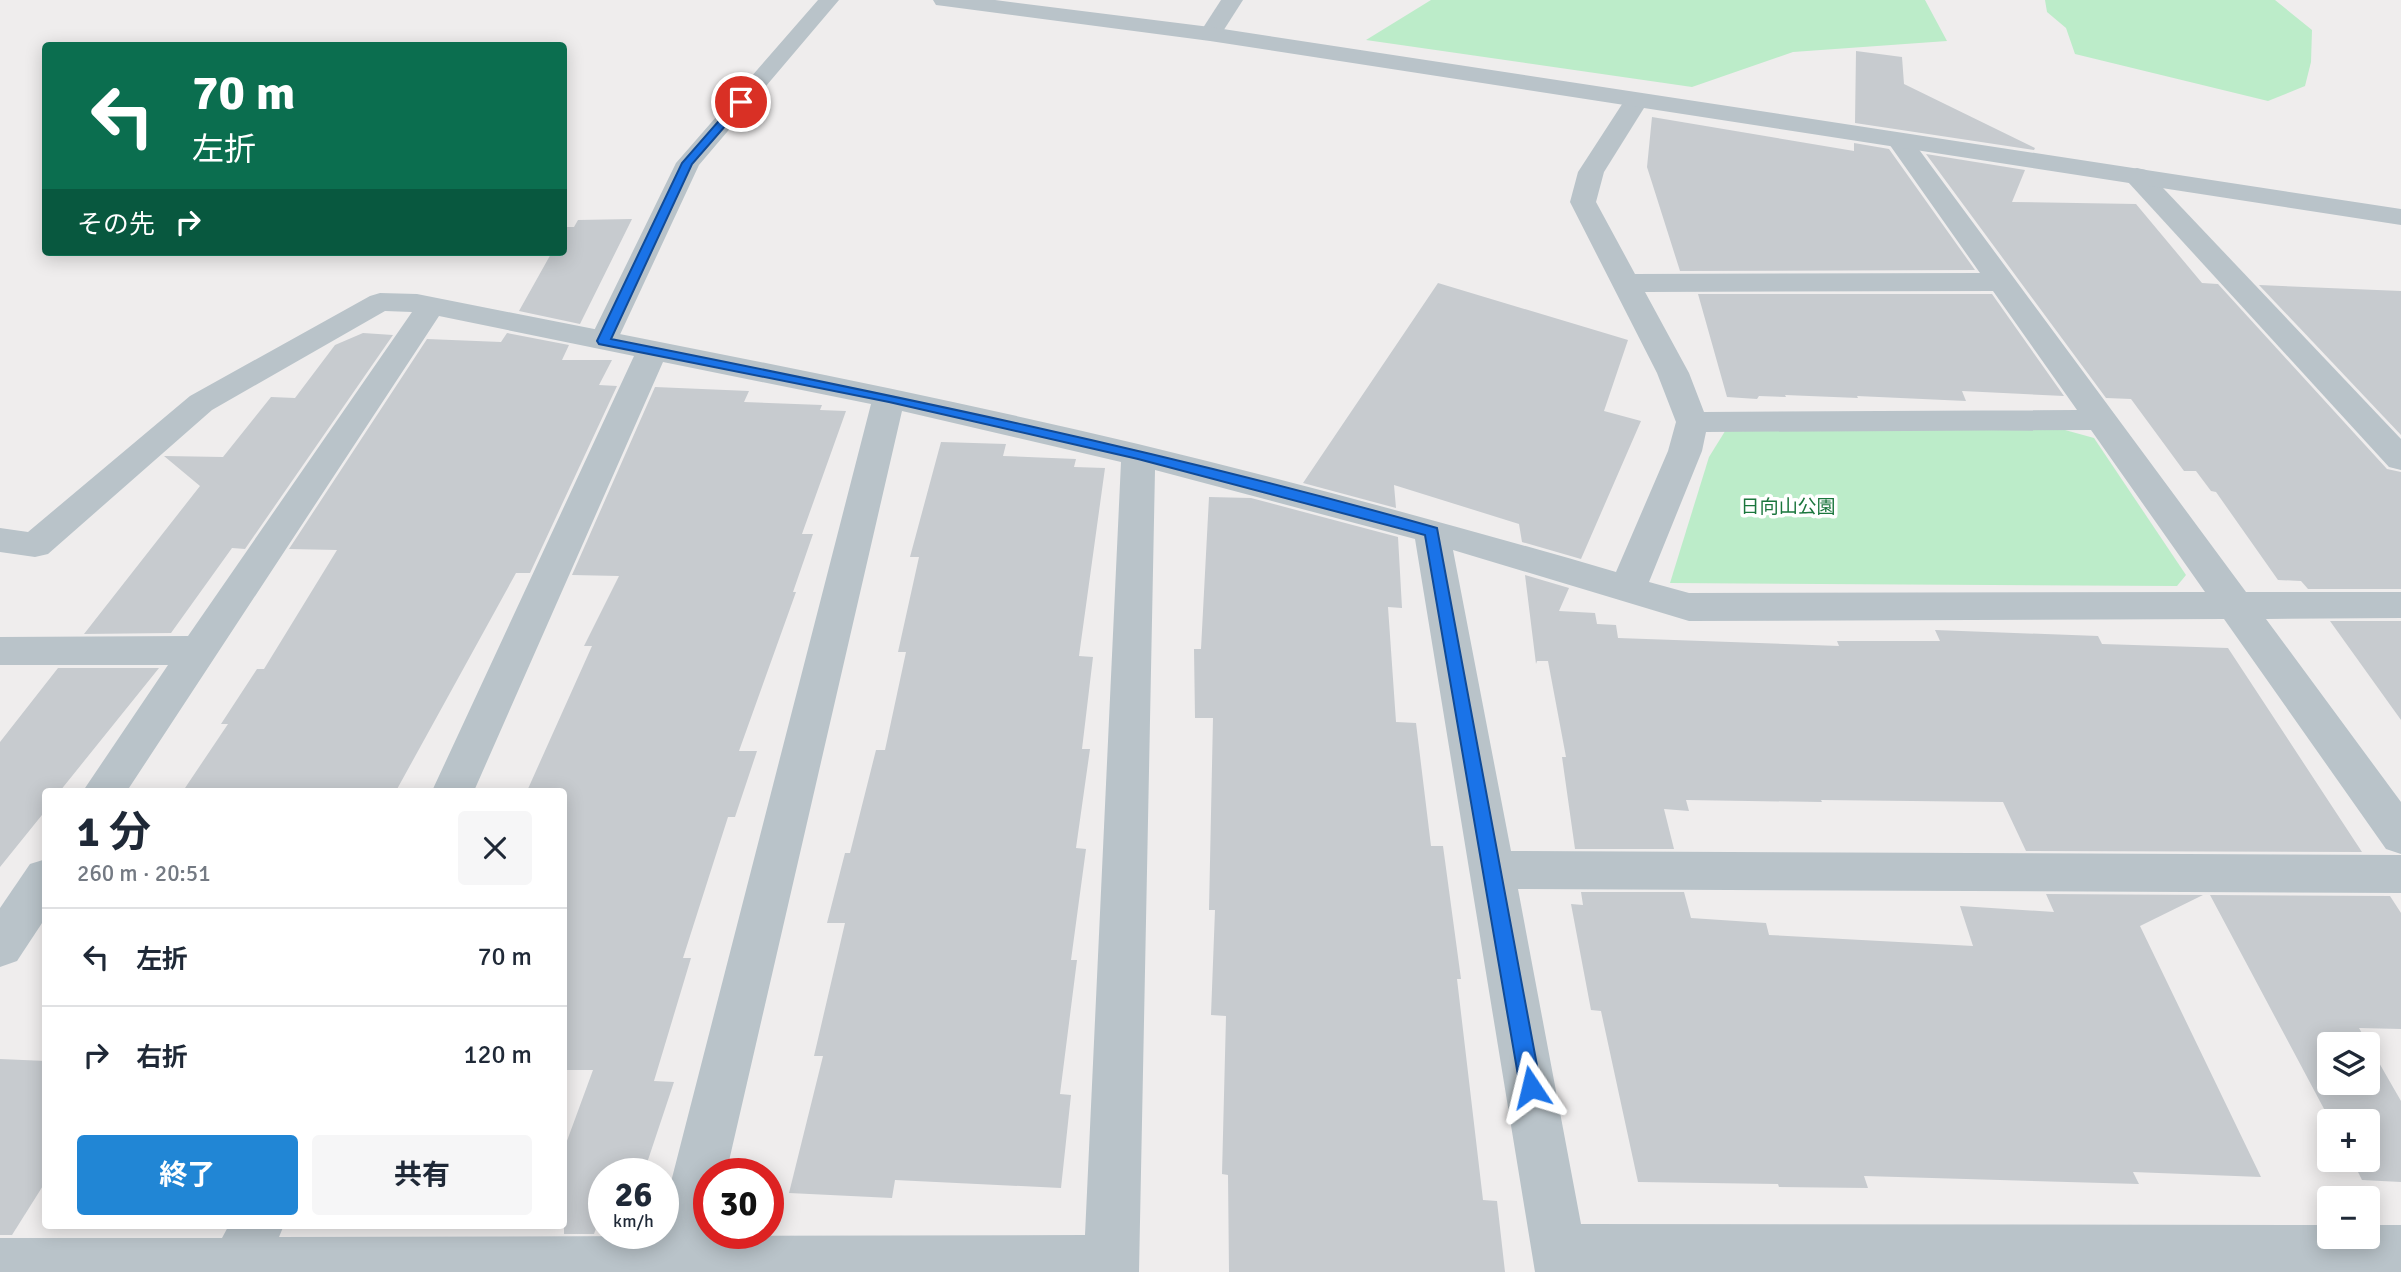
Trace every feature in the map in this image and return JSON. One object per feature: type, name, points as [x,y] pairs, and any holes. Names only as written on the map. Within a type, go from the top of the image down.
[{"type":"street","points":[[944,0],[1210,34],[2399,218]]},
{"type":"street","points":[[1210,34],[1232,0]]},
{"type":"street","points":[[1627,590],[1685,451],[1692,422],[1674,373],[1583,202],[1591,172],[1637,100]]},
{"type":"street","points":[[1900,141],[2401,836]]},
{"type":"street","points":[[2137,176],[2401,459]]},
{"type":"street","points":[[1625,283],[2002,282]]},
{"type":"street","points":[[0,540],[36,545],[201,403],[380,302],[417,303],[889,398],[1138,455],[1432,531],[1689,607],[2401,605]]},
{"type":"street","points":[[106,788],[431,306]]},
{"type":"street","points":[[454,788],[652,351]]},
{"type":"street","points":[[678,1263],[889,398]]},
{"type":"street","points":[[1692,422],[2101,420]]},
{"type":"street","points":[[0,1266],[247,1245],[678,1263],[1111,1267],[1138,455]]},
{"type":"street","points":[[1432,531],[1562,1261],[2401,1252]]},
{"type":"street","points":[[0,651],[199,650]]},
{"type":"street","points":[[1492,870],[2401,874]]},
{"type":"lane","points":[[603,341],[688,163],[829,0]]},
{"type":"green space","points":[[1431,0],[1925,0],[1947,41],[1793,52],[1692,87],[1366,40]]},
{"type":"green space","points":[[2045,0],[2275,0],[2312,30],[2311,62],[2305,86],[2268,101],[2075,54],[2066,28],[2047,12]]},
{"type":"green space","name":"日向山公園","points":[[1727,428],[2065,430],[2094,438],[2186,575],[2177,586],[1670,583],[1709,457]]},
{"type":"building","points":[[1856,51],[1902,57],[1904,84],[2035,148],[2034,150],[1855,123]]},
{"type":"building","points":[[1652,117],[1854,151],[1854,143],[1889,149],[1975,270],[1680,271],[1647,167]]},
{"type":"building","points":[[1926,154],[2025,170],[2012,202],[2136,204],[2202,283],[2218,284],[2387,469],[2401,472],[2401,589],[2308,589],[2301,581],[2278,580],[2216,492],[2211,491],[2196,471],[2184,471],[2131,399],[2106,398]]},
{"type":"building","points":[[632,219],[580,324],[519,311],[550,256],[567,256],[567,227],[574,227],[578,220]]},
{"type":"building","points":[[1438,283],[1628,340],[1604,411],[1641,421],[1581,559],[1522,542],[1519,524],[1394,485],[1396,508],[1303,483]]},
{"type":"building","points":[[2259,285],[2401,291],[2401,435]]},
{"type":"building","points":[[1698,294],[1992,294],[2064,396],[1962,391],[1966,401],[1857,396],[1858,398],[1785,395],[1786,397],[1759,396],[1757,399],[1727,397]]},
{"type":"building","points":[[363,333],[393,335],[245,549],[232,548],[171,633],[84,634],[200,486],[164,456],[223,457],[271,397],[295,398],[335,345]]},
{"type":"building","points":[[507,333],[569,345],[562,360],[612,360],[599,385],[617,386],[530,573],[516,573],[398,788],[185,788],[228,724],[221,724],[257,669],[264,669],[337,550],[289,549],[427,339],[501,342]]},
{"type":"building","points":[[655,387],[749,391],[744,402],[822,405],[820,410],[846,411],[802,534],[813,534],[793,592],[796,592],[739,751],[757,751],[735,817],[728,817],[683,958],[691,958],[654,1081],[674,1082],[649,1158],[588,1158],[588,1234],[564,1234],[564,1229],[567,1229],[567,1141],[593,1070],[567,1070],[567,788],[528,788],[592,646],[584,646],[619,576],[572,575]]},
{"type":"building","points":[[941,442],[1006,444],[1003,456],[1076,459],[1074,467],[1105,468],[1079,656],[1093,657],[1082,749],[1090,749],[1076,848],[1086,849],[1071,960],[1077,960],[1060,1094],[1071,1095],[1061,1188],[895,1180],[892,1198],[789,1193],[823,1056],[814,1056],[845,923],[827,923],[845,853],[850,853],[876,750],[885,750],[906,652],[898,652],[919,557],[910,557]]},
{"type":"building","points":[[1209,497],[1251,498],[1398,537],[1402,608],[1388,607],[1396,722],[1416,723],[1431,846],[1443,846],[1461,979],[1457,979],[1483,1200],[1497,1201],[1505,1272],[1229,1272],[1228,1175],[1222,1174],[1226,1016],[1211,1015],[1215,910],[1209,910],[1213,718],[1195,718],[1194,649],[1201,649]]},
{"type":"building","points":[[1525,575],[1569,588],[1559,611],[1595,613],[1597,624],[1616,625],[1618,638],[1839,646],[1837,641],[1940,641],[1935,630],[2098,636],[2102,644],[2228,648],[2362,852],[2026,851],[2003,802],[1821,800],[1822,802],[1686,800],[1689,811],[1664,809],[1674,849],[1575,849],[1562,757],[1566,757],[1548,661],[1537,661],[1536,664]]},
{"type":"building","points":[[2330,621],[2401,621],[2401,720]]},
{"type":"building","points":[[58,668],[159,668],[62,788],[42,788],[42,815],[0,867],[0,742]]},
{"type":"building","points":[[1581,892],[1684,892],[1691,918],[1766,923],[1769,935],[1973,946],[1960,906],[2054,912],[2046,894],[2203,895],[2140,926],[2261,1177],[2133,1172],[2139,1184],[1864,1176],[1868,1188],[1638,1182],[1601,1011],[1591,1010],[1571,904],[1583,905]]},
{"type":"building","points":[[2210,895],[2390,896],[2401,913],[2401,1029],[2359,1028],[2361,1032],[2317,1032],[2317,1095],[2380,1095],[2380,1064],[2401,1101],[2401,1182],[2362,1180],[2358,1172],[2380,1172],[2380,1109],[2324,1109]]},
{"type":"building","points":[[0,1059],[42,1061],[42,1187],[12,1235],[0,1235]]},
{"type":"route","points":[[741,102],[688,163],[603,341],[889,398],[1138,455],[1432,531],[1531,1087]]}]
